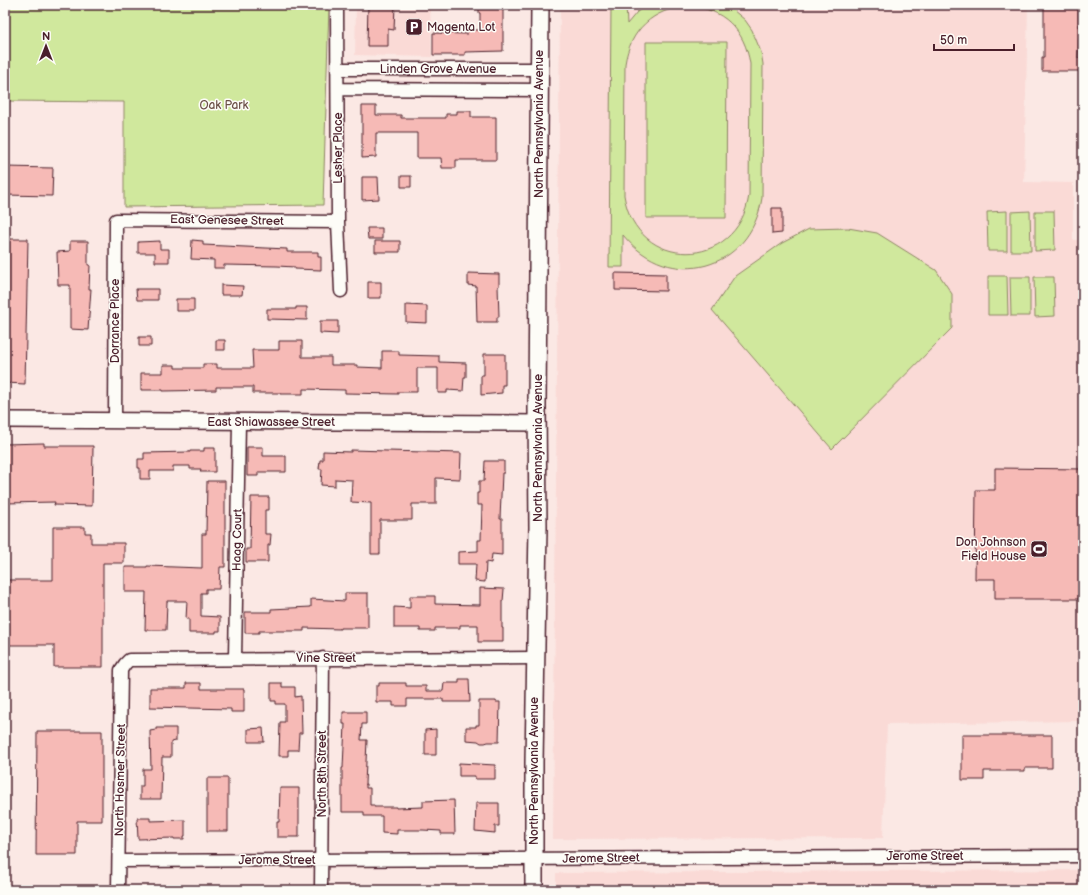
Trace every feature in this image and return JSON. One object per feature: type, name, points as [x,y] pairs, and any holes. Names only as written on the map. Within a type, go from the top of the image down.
[{"type":"main road","name":"North Pennsylvania Avenue","points":[[534,890],[535,658],[538,527],[537,423],[540,5]]},
{"type":"street","name":"Lesher Place","points":[[337,5],[338,222],[341,291]]},
{"type":"street","name":"Linden Grove Avenue","points":[[337,70],[539,69]]},
{"type":"street","name":"Linden Grove Avenue","points":[[338,89],[539,90]]},
{"type":"street","name":"East Genesee Street","points":[[116,220],[338,222]]},
{"type":"street","name":"Dorrance Place","points":[[115,421],[116,220]]},
{"type":"street","name":"East Shiawassee Street","points":[[5,420],[537,423]]},
{"type":"street","name":"Haag Court","points":[[235,659],[239,422]]},
{"type":"street","name":"North 8th Street","points":[[321,890],[323,658]]},
{"type":"street","name":"Vine Street","points":[[121,670],[124,664],[129,660],[137,659],[535,658]]},
{"type":"street","name":"North Hosmer Street","points":[[118,890],[121,670]]},
{"type":"street","name":"Jerome Street","points":[[119,861],[534,859],[729,856],[1083,856]]},
{"type":"shaded area","points":[[356,5],[430,5],[432,57],[355,55]]},
{"type":"shaded area","points":[[560,5],[1028,5],[1024,182],[1073,183],[1073,240],[1083,240],[1083,721],[887,724],[883,838],[553,839]]},
{"type":"shaded area","points":[[1083,870],[1083,890],[556,890],[556,873]]},
{"type":"green space","name":"Oak Park","points":[[5,5],[329,5],[323,205],[124,207],[124,102],[5,101]]},
{"type":"green space","points":[[611,5],[626,5],[627,24],[637,12],[647,5],[727,5],[745,20],[752,30],[761,52],[763,64],[762,198],[755,223],[742,242],[726,257],[706,265],[685,268],[663,264],[642,253],[623,235],[623,267],[609,267]],"holes":[[[688,6],[701,8],[722,16],[730,23],[743,41],[747,52],[750,64],[749,195],[741,220],[727,238],[708,249],[687,253],[666,249],[647,238],[632,220],[624,195],[625,64],[632,41],[645,23],[654,17],[675,8]]]},
{"type":"green space","points":[[646,42],[727,42],[726,218],[646,218]]},
{"type":"green space","points":[[1007,211],[1007,251],[988,251],[987,212]]},
{"type":"green space","points":[[1030,211],[1031,251],[1011,251],[1011,212]]},
{"type":"green space","points":[[1035,211],[1054,211],[1055,250],[1035,251]]},
{"type":"green space","points":[[848,228],[877,233],[936,270],[952,294],[952,328],[832,449],[712,310],[735,276],[782,243],[809,229]]},
{"type":"green space","points":[[988,276],[1007,276],[1008,315],[988,315]]},
{"type":"green space","points":[[1010,277],[1030,277],[1030,316],[1011,316]]},
{"type":"green space","points":[[1034,277],[1054,277],[1055,316],[1035,317]]},
{"type":"building","points":[[368,5],[395,5],[394,30],[388,29],[388,46],[367,46]]},
{"type":"building","points":[[479,5],[503,5],[503,51],[465,52],[465,55],[433,55],[433,33],[467,34],[467,30],[480,30]]},
{"type":"building","points":[[1044,5],[1079,5],[1079,27],[1083,27],[1083,39],[1079,39],[1078,58],[1083,58],[1083,71],[1042,71],[1042,57],[1044,57]]},
{"type":"building","points":[[362,106],[376,106],[376,115],[401,115],[401,118],[446,118],[446,114],[457,114],[457,111],[471,111],[471,117],[496,117],[496,160],[456,160],[456,168],[442,168],[441,158],[417,158],[417,133],[376,133],[376,157],[362,158]]},
{"type":"building","points":[[5,167],[53,168],[52,196],[5,195]]},
{"type":"building","points":[[401,176],[411,176],[411,187],[401,187]]},
{"type":"building","points":[[362,177],[378,177],[379,199],[362,200]]},
{"type":"building","points":[[772,208],[782,208],[782,233],[772,234]]},
{"type":"building","points":[[367,228],[382,228],[382,239],[368,239]]},
{"type":"building","points":[[5,239],[28,239],[25,384],[5,383]]},
{"type":"building","points":[[192,240],[203,241],[203,245],[287,249],[287,252],[318,252],[318,257],[321,257],[321,270],[295,269],[295,267],[277,266],[224,265],[224,268],[214,268],[214,260],[191,259]]},
{"type":"building","points":[[70,241],[88,241],[88,265],[90,265],[89,289],[91,289],[88,330],[70,329],[70,285],[58,285],[57,252],[70,251]]},
{"type":"building","points":[[160,241],[160,249],[169,249],[169,262],[155,262],[155,253],[138,253],[138,242]]},
{"type":"building","points":[[375,241],[400,241],[400,252],[375,252]]},
{"type":"building","points":[[468,273],[499,274],[499,317],[497,317],[497,322],[477,322],[476,286],[468,285]]},
{"type":"building","points":[[615,273],[666,274],[666,291],[615,290]]},
{"type":"building","points":[[368,282],[381,282],[381,298],[368,298]]},
{"type":"building","points":[[221,285],[243,286],[242,295],[221,295]]},
{"type":"building","points":[[136,289],[158,289],[158,300],[137,300]]},
{"type":"building","points":[[176,299],[194,299],[194,311],[176,311]]},
{"type":"building","points":[[406,305],[427,306],[427,323],[406,322]]},
{"type":"building","points":[[296,307],[307,307],[307,320],[267,319],[267,309],[296,309]]},
{"type":"building","points":[[320,321],[338,321],[338,334],[320,333]]},
{"type":"building","points":[[139,337],[151,337],[151,346],[139,346]]},
{"type":"building","points":[[216,340],[225,340],[225,350],[216,350]]},
{"type":"building","points":[[279,341],[302,341],[302,357],[331,357],[331,365],[357,365],[357,367],[382,368],[382,351],[399,351],[399,355],[439,356],[439,362],[466,363],[466,377],[464,377],[463,391],[447,390],[447,393],[438,393],[438,368],[417,368],[417,392],[398,392],[398,394],[345,393],[345,390],[303,389],[303,394],[253,393],[253,387],[216,387],[216,390],[141,390],[141,373],[163,373],[163,365],[175,365],[175,368],[203,368],[203,364],[217,364],[217,368],[253,368],[252,350],[279,350]]},
{"type":"building","points":[[484,354],[505,354],[505,385],[502,385],[502,393],[481,395],[481,375],[484,375]]},
{"type":"building","points":[[44,443],[44,446],[93,446],[92,506],[54,505],[55,502],[5,503],[5,444]]},
{"type":"building","points":[[247,447],[263,447],[263,456],[286,456],[286,472],[258,472],[258,476],[247,476]]},
{"type":"building","points":[[204,448],[215,448],[215,472],[200,472],[201,469],[190,469],[190,466],[173,466],[173,471],[150,471],[150,479],[140,479],[138,459],[144,459],[144,453],[204,451]]},
{"type":"building","points":[[351,450],[461,453],[460,479],[436,478],[436,504],[412,504],[412,520],[380,520],[380,554],[371,554],[371,503],[351,502],[352,480],[335,479],[335,486],[321,485],[322,469],[319,469],[320,460],[323,460],[323,451],[351,452]]},
{"type":"building","points":[[485,461],[504,461],[504,473],[502,473],[500,519],[502,519],[502,555],[492,554],[491,563],[486,562],[485,582],[475,581],[476,564],[458,564],[458,552],[478,551],[478,540],[481,540],[482,505],[477,505],[477,493],[479,493],[479,481],[484,481]]},
{"type":"building","points":[[995,468],[1083,469],[1082,599],[995,599],[995,579],[975,579],[976,490],[995,490]]},
{"type":"building","points":[[207,481],[225,481],[225,567],[220,567],[219,589],[206,589],[206,593],[201,593],[201,616],[220,617],[220,631],[216,631],[216,633],[189,633],[189,619],[186,619],[187,601],[167,601],[166,630],[145,630],[146,592],[125,592],[125,567],[147,566],[202,568],[202,534],[206,534]]},
{"type":"building","points":[[251,497],[269,497],[269,510],[265,510],[265,534],[271,534],[270,545],[268,545],[268,562],[246,562],[246,549],[250,549]]},
{"type":"building","points":[[53,527],[85,527],[85,533],[91,533],[91,543],[124,543],[124,563],[103,563],[103,667],[54,667],[54,645],[5,645],[5,580],[53,580]]},
{"type":"building","points":[[480,588],[504,589],[502,601],[503,642],[478,642],[478,625],[460,625],[460,628],[435,628],[435,631],[420,631],[420,628],[394,628],[394,607],[410,608],[410,596],[435,596],[435,604],[480,605]]},
{"type":"building","points":[[345,593],[368,593],[368,628],[304,628],[304,631],[259,631],[259,633],[245,633],[245,612],[271,612],[271,609],[311,607],[311,599],[345,601]]},
{"type":"building","points":[[459,679],[469,679],[470,702],[443,702],[443,699],[407,699],[407,706],[393,706],[393,702],[376,702],[376,686],[379,686],[379,683],[406,683],[406,686],[426,686],[426,691],[443,691],[444,683],[459,683]]},
{"type":"building","points":[[186,683],[201,683],[201,689],[244,689],[244,712],[231,712],[231,709],[150,707],[150,688],[186,688]]},
{"type":"building","points":[[271,683],[282,683],[282,687],[295,687],[295,697],[301,696],[302,733],[299,733],[298,750],[288,750],[288,756],[279,756],[280,722],[285,722],[285,704],[276,704],[276,701],[271,701]]},
{"type":"building","points":[[479,701],[500,702],[499,742],[481,743],[478,741],[466,740],[466,727],[476,727],[476,725],[479,725]]},
{"type":"building","points":[[343,712],[366,712],[366,724],[362,724],[361,740],[367,740],[365,784],[366,788],[370,788],[370,805],[374,805],[374,807],[396,808],[423,807],[423,801],[454,800],[455,834],[441,834],[441,831],[423,830],[397,830],[397,834],[382,833],[382,816],[364,816],[364,812],[342,812],[342,768],[345,724],[343,724]]},
{"type":"building","points":[[156,728],[176,728],[176,741],[171,742],[171,757],[162,757],[161,799],[140,799],[140,786],[143,786],[143,769],[151,769],[150,731],[156,730]]},
{"type":"building","points":[[263,728],[264,742],[248,742],[248,729]]},
{"type":"building","points":[[436,729],[436,755],[425,755],[425,730]]},
{"type":"building","points":[[37,731],[102,731],[102,821],[77,821],[77,855],[36,855]]},
{"type":"building","points":[[962,735],[1052,735],[1052,768],[1025,768],[1025,771],[984,771],[984,780],[962,780]]},
{"type":"building","points":[[459,763],[495,765],[495,779],[475,779],[475,776],[459,776]]},
{"type":"building","points":[[207,778],[228,778],[228,831],[207,831]]},
{"type":"building","points":[[280,788],[299,788],[299,837],[277,837]]},
{"type":"building","points":[[476,803],[499,803],[499,826],[495,826],[495,833],[475,831]]},
{"type":"building","points":[[137,818],[150,818],[150,821],[185,820],[184,839],[138,839]]},
{"type":"place","name":"Magenta Lot","points":[[414,27]]},
{"type":"place","name":"Don Johnson Field House","points":[[1039,549]]}]
